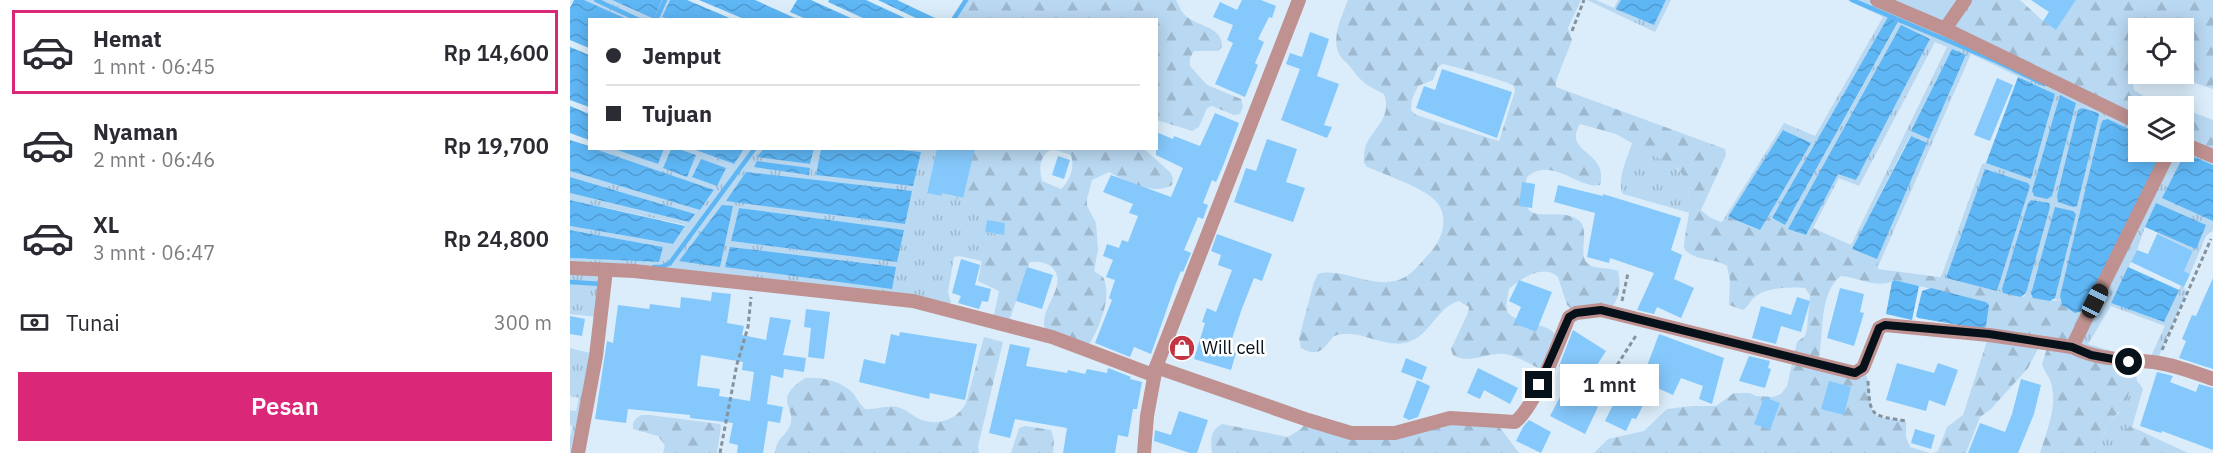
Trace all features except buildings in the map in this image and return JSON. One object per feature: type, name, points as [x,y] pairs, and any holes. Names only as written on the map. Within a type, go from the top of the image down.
[{"type":"street","points":[[1144,453],[1154,371],[1299,0]]},
{"type":"street","points":[[1877,0],[1945,29],[2128,118]]},
{"type":"street","points":[[1945,29],[1965,0]]},
{"type":"street","points":[[2194,148],[2213,156]]},
{"type":"street","points":[[2072,347],[2164,162]]},
{"type":"street","points":[[570,268],[634,271],[913,301],[1052,337],[1351,433],[1395,433],[1450,418],[1515,422],[1523,416],[1533,398],[1569,317],[1576,313],[1601,310],[1855,373],[1863,368],[1879,328],[1885,325],[1989,334],[2072,347],[2091,355],[2129,362],[2156,363],[2213,379]]},
{"type":"street","points":[[578,453],[596,356],[606,270]]},
{"type":"path","points":[[1572,31],[1584,0]]},
{"type":"path","points":[[2156,363],[2211,239]]},
{"type":"path","points":[[1618,315],[1628,273]]},
{"type":"path","points":[[720,453],[737,364],[748,327],[753,284]]},
{"type":"path","points":[[1605,384],[1645,322]]},
{"type":"path","points":[[1863,368],[1868,376],[1869,396],[1874,414],[1879,417],[1906,421]]},
{"type":"green space","points":[[584,0],[612,0],[651,18],[625,18]]},
{"type":"green space","points":[[662,0],[670,0],[662,17],[666,18],[653,18]]},
{"type":"green space","points":[[966,0],[1176,0],[1187,17],[1215,31],[1221,40],[1222,47],[1218,51],[1194,51],[1190,58],[1190,66],[1207,85],[1241,99],[1243,107],[1240,114],[1234,115],[1212,106],[1207,108],[1199,127],[1192,131],[1158,120],[1158,18],[954,18]]},
{"type":"green space","points":[[1348,0],[1581,0],[1568,28],[1572,40],[1556,81],[1556,87],[1725,149],[1726,155],[1701,210],[1709,217],[1721,222],[1728,217],[1759,230],[1767,216],[1785,225],[1788,229],[1806,235],[1810,228],[1813,228],[1851,245],[1852,249],[1877,259],[1878,269],[1946,278],[2021,297],[2060,300],[2065,307],[2086,319],[2074,344],[2111,359],[2125,378],[2129,392],[2126,405],[2108,423],[2098,453],[2040,453],[2053,403],[2050,381],[2042,365],[2046,351],[2052,344],[2041,343],[2028,368],[1990,410],[1980,417],[1966,453],[1933,453],[1938,451],[1947,427],[1963,415],[1989,335],[1982,329],[1989,305],[1986,302],[1894,280],[1882,284],[1841,276],[1834,283],[1825,304],[1818,364],[1863,368],[1868,379],[1874,414],[1879,417],[1906,421],[1906,437],[1910,447],[1930,453],[1594,453],[1608,439],[1644,431],[1667,409],[1716,406],[1734,393],[1773,397],[1781,394],[1787,386],[1797,342],[1805,336],[1810,295],[1805,288],[1780,288],[1761,293],[1743,310],[1729,305],[1730,280],[1727,266],[1693,255],[1684,248],[1690,198],[1685,178],[1678,169],[1616,134],[1580,124],[1576,134],[1577,141],[1598,165],[1601,174],[1600,185],[1584,183],[1555,171],[1536,171],[1527,177],[1525,195],[1527,206],[1531,212],[1538,214],[1567,215],[1577,219],[1581,223],[1584,234],[1584,258],[1594,267],[1618,271],[1619,290],[1612,307],[1576,313],[1567,305],[1558,277],[1552,273],[1532,274],[1509,289],[1506,305],[1508,313],[1520,320],[1546,328],[1556,335],[1545,371],[1505,354],[1472,359],[1453,355],[1451,349],[1469,307],[1459,301],[1446,308],[1419,337],[1403,343],[1383,342],[1364,336],[1344,334],[1334,336],[1317,352],[1301,348],[1299,338],[1318,274],[1335,273],[1375,281],[1395,281],[1413,271],[1433,249],[1443,226],[1441,210],[1430,196],[1409,184],[1367,167],[1364,163],[1366,145],[1385,115],[1386,102],[1384,94],[1362,81],[1339,54],[1337,34]],"holes":[[[1442,64],[1514,86],[1515,91],[1499,141],[1416,115],[1411,110],[1412,99],[1418,86],[1433,80],[1438,67]]]},
{"type":"green space","points":[[1587,0],[1596,0],[1614,8],[1618,0],[1621,0],[1617,9],[1654,25],[1666,0],[1671,0],[1655,32]]},
{"type":"green space","points":[[1847,0],[1877,0],[2128,118],[2128,129],[2108,119],[2103,120],[2060,300],[2031,294],[2031,296],[2024,297],[2031,200],[2028,203],[2003,293],[1997,291],[2030,186],[2028,183],[1986,169],[1946,278],[1941,277],[1982,164],[1986,163],[2031,179],[2055,94],[1971,54],[1877,269],[1877,259],[1926,143],[1910,136],[1852,249],[1851,245],[1947,47],[1935,42],[1859,186],[1839,178],[1813,228],[1810,228],[1838,173],[1856,180],[1930,39],[1902,26],[1788,229],[1785,225],[1898,23],[1888,17],[1772,218],[1767,216],[1810,143],[1784,130],[1728,217],[1722,222],[1784,123],[1815,136],[1883,17]],"holes":[[[1952,49],[1966,56],[1929,139],[1911,131]],[[2060,95],[2076,103],[2052,196],[2032,194]]]},
{"type":"green space","points":[[1877,0],[1965,0],[1945,29]]},
{"type":"green space","points":[[1965,0],[2020,0],[2056,30],[2076,0],[2213,0],[2213,89],[2194,83],[2194,18],[2128,18],[2128,84],[2133,84],[2134,90],[2143,96],[2128,96],[2128,118],[1945,29]]},
{"type":"green space","points":[[2194,113],[2213,120],[2213,156],[2194,148]]},
{"type":"green space","points":[[1632,143],[1664,160],[1685,178],[1690,195],[1690,213],[1623,194],[1622,175]]},
{"type":"green space","points":[[2194,148],[2213,156],[2213,165],[2194,158]]},
{"type":"green space","points":[[598,150],[617,150],[658,164],[664,150],[671,150],[663,168],[696,155],[682,150],[696,150],[733,164],[743,150],[762,150],[757,157],[810,164],[814,150],[821,150],[817,175],[921,152],[902,150],[937,150],[927,192],[941,196],[953,150],[958,150],[947,194],[1005,223],[987,221],[985,232],[1004,235],[996,248],[983,254],[982,261],[954,257],[948,292],[951,302],[948,305],[608,265],[578,453],[570,453],[573,426],[570,425],[570,410],[576,411],[579,398],[570,396],[570,348],[590,353],[598,317],[570,314],[570,258],[658,262],[663,247],[570,230],[570,226],[673,244],[685,225],[570,200],[570,193],[688,222],[695,214],[570,177],[570,171],[700,210],[714,191]],"holes":[[[911,191],[905,224],[726,200]],[[739,208],[903,230],[897,261],[731,241]]]},
{"type":"green space","points":[[971,150],[1051,150],[1042,159],[1040,172],[1042,181],[1061,189],[1071,174],[1072,160],[1071,155],[1055,150],[1145,150],[1171,173],[1173,179],[1172,185],[1157,189],[1140,186],[1109,172],[1092,180],[1087,206],[1096,223],[1098,250],[1094,271],[1103,277],[1106,285],[1106,302],[1097,330],[1089,345],[1045,329],[1046,313],[1058,282],[1057,274],[1052,267],[1044,263],[1030,262],[1009,321],[994,315],[999,291],[978,281],[983,254],[992,250],[999,243],[1005,223],[947,194],[962,198]]},
{"type":"green space","points":[[2158,162],[2181,162],[2162,198],[2213,220],[2213,230],[2206,236],[2190,274],[2184,271],[2193,251],[2145,227],[2137,250],[2111,303],[2164,322],[2181,285],[2186,293],[2156,363],[2134,362],[2137,381],[2143,389],[2132,427],[2125,435],[2150,453],[2098,453],[2108,423],[2120,412],[2129,392],[2116,364],[2103,355],[2074,344],[2086,319],[2080,313]],"holes":[[[2111,306],[2165,326],[2150,358],[2134,358],[2088,344]]]},
{"type":"green space","points":[[984,337],[1003,342],[978,446],[979,453],[775,453],[791,421],[787,399],[789,393],[805,378],[824,379],[843,385],[853,393],[865,409],[897,407],[928,422],[953,417],[963,409],[966,403]]},
{"type":"green space","points":[[641,415],[720,424],[717,453],[663,453],[665,445],[658,436],[633,429],[634,421]]},
{"type":"green space","points":[[1440,419],[1498,425],[1519,453],[1212,453],[1213,433],[1222,424],[1288,437],[1301,429],[1308,420],[1351,433]]},
{"type":"green space","points":[[1025,426],[1051,430],[1054,440],[1053,453],[1011,453],[1019,428]]},
{"type":"green space","points":[[2132,427],[2188,453],[2150,453],[2125,435],[2126,429]]},
{"type":"water","points":[[574,0],[584,0],[625,18],[588,18],[588,48],[570,40],[570,8]]},
{"type":"water","points":[[612,0],[662,0],[654,18]]},
{"type":"water","points":[[670,0],[687,0],[730,18],[666,18],[662,17]]},
{"type":"water","points":[[699,0],[755,0],[795,18],[742,18]]},
{"type":"water","points":[[797,0],[811,0],[851,18],[804,18],[790,12]]},
{"type":"water","points":[[829,0],[866,0],[905,18],[863,18],[828,2]]},
{"type":"water","points":[[878,0],[897,0],[935,18],[916,18]]},
{"type":"water","points":[[1621,0],[1666,0],[1654,25],[1616,9]]},
{"type":"water","points":[[1888,17],[1898,22],[1785,225],[1772,218]]},
{"type":"water","points":[[1901,25],[1930,39],[1856,180],[1838,174],[1806,235],[1788,229]]},
{"type":"water","points":[[570,47],[588,55],[588,107],[570,100]]},
{"type":"water","points":[[1952,49],[1966,55],[1929,139],[1911,131]]},
{"type":"water","points":[[2018,77],[2055,94],[2031,179],[1986,163]]},
{"type":"water","points":[[2060,95],[2076,103],[2052,196],[2047,199],[2034,196],[2032,191]]},
{"type":"water","points":[[570,106],[588,114],[588,140],[570,133]]},
{"type":"water","points":[[2082,108],[2099,115],[2077,206],[2073,207],[2058,202],[2057,196],[2078,110]]},
{"type":"water","points":[[2108,119],[2128,129],[2128,162],[2158,162],[2083,311],[2075,313],[2062,305],[2060,296],[2103,120]]},
{"type":"water","points":[[1783,130],[1811,143],[1760,230],[1728,217]]},
{"type":"water","points":[[1911,136],[1927,143],[1877,259],[1852,249]]},
{"type":"water","points":[[570,140],[588,146],[588,150],[598,150],[714,190],[700,210],[570,171]]},
{"type":"water","points":[[617,150],[664,150],[658,164]]},
{"type":"water","points":[[671,150],[682,150],[696,155],[687,177],[663,168]]},
{"type":"water","points":[[696,150],[743,150],[734,164]]},
{"type":"water","points":[[762,150],[814,150],[810,164],[757,157]]},
{"type":"water","points":[[821,150],[921,152],[913,186],[816,175]]},
{"type":"water","points":[[2194,157],[2213,165],[2213,221],[2162,198],[2180,162],[2194,162]]},
{"type":"water","points":[[701,159],[726,168],[717,186],[692,177]]},
{"type":"water","points":[[757,161],[810,168],[809,175],[754,167]]},
{"type":"water","points":[[1985,169],[2028,183],[2030,186],[1997,291],[1946,278]]},
{"type":"water","points":[[746,172],[912,191],[905,224],[726,201]]},
{"type":"water","points":[[570,177],[695,214],[689,222],[570,193]]},
{"type":"water","points":[[570,200],[685,226],[673,244],[570,226]]},
{"type":"water","points":[[2031,200],[2049,203],[2050,207],[2026,293],[2021,297],[2003,293],[2002,289],[2028,203]]},
{"type":"water","points":[[2156,203],[2206,225],[2196,249],[2145,227]]},
{"type":"water","points":[[722,205],[733,206],[720,267],[679,261]]},
{"type":"water","points":[[2055,207],[2073,211],[2076,214],[2055,298],[2050,301],[2033,298],[2031,294]]},
{"type":"water","points":[[739,208],[904,230],[897,262],[731,241]]},
{"type":"water","points":[[570,230],[663,247],[659,262],[570,258]]},
{"type":"water","points":[[730,247],[896,267],[892,289],[725,267]]},
{"type":"water","points":[[2128,267],[2179,290],[2164,322],[2111,303]]},
{"type":"water","points":[[1894,280],[1919,286],[1912,320],[1886,314]]},
{"type":"water","points":[[1931,288],[1986,302],[1989,305],[1986,326],[1982,329],[1918,318],[1916,316],[1922,291]]},
{"type":"waterway","points":[[596,0],[635,18]]},
{"type":"waterway","points":[[657,18],[665,0]]},
{"type":"waterway","points":[[954,18],[966,0]]},
{"type":"waterway","points":[[1852,0],[2044,84]]},
{"type":"waterway","points":[[654,267],[662,267],[670,263],[754,150]]},
{"type":"waterway","points":[[570,282],[602,284]]},
{"type":"place","name":"Will cell","points":[[1182,348]]},
{"type":"route","points":[[1539,385],[1569,317],[1585,311],[1601,310],[1855,373],[1863,368],[1879,328],[1885,325],[1989,334],[2072,347],[2091,355],[2129,362]]}]
